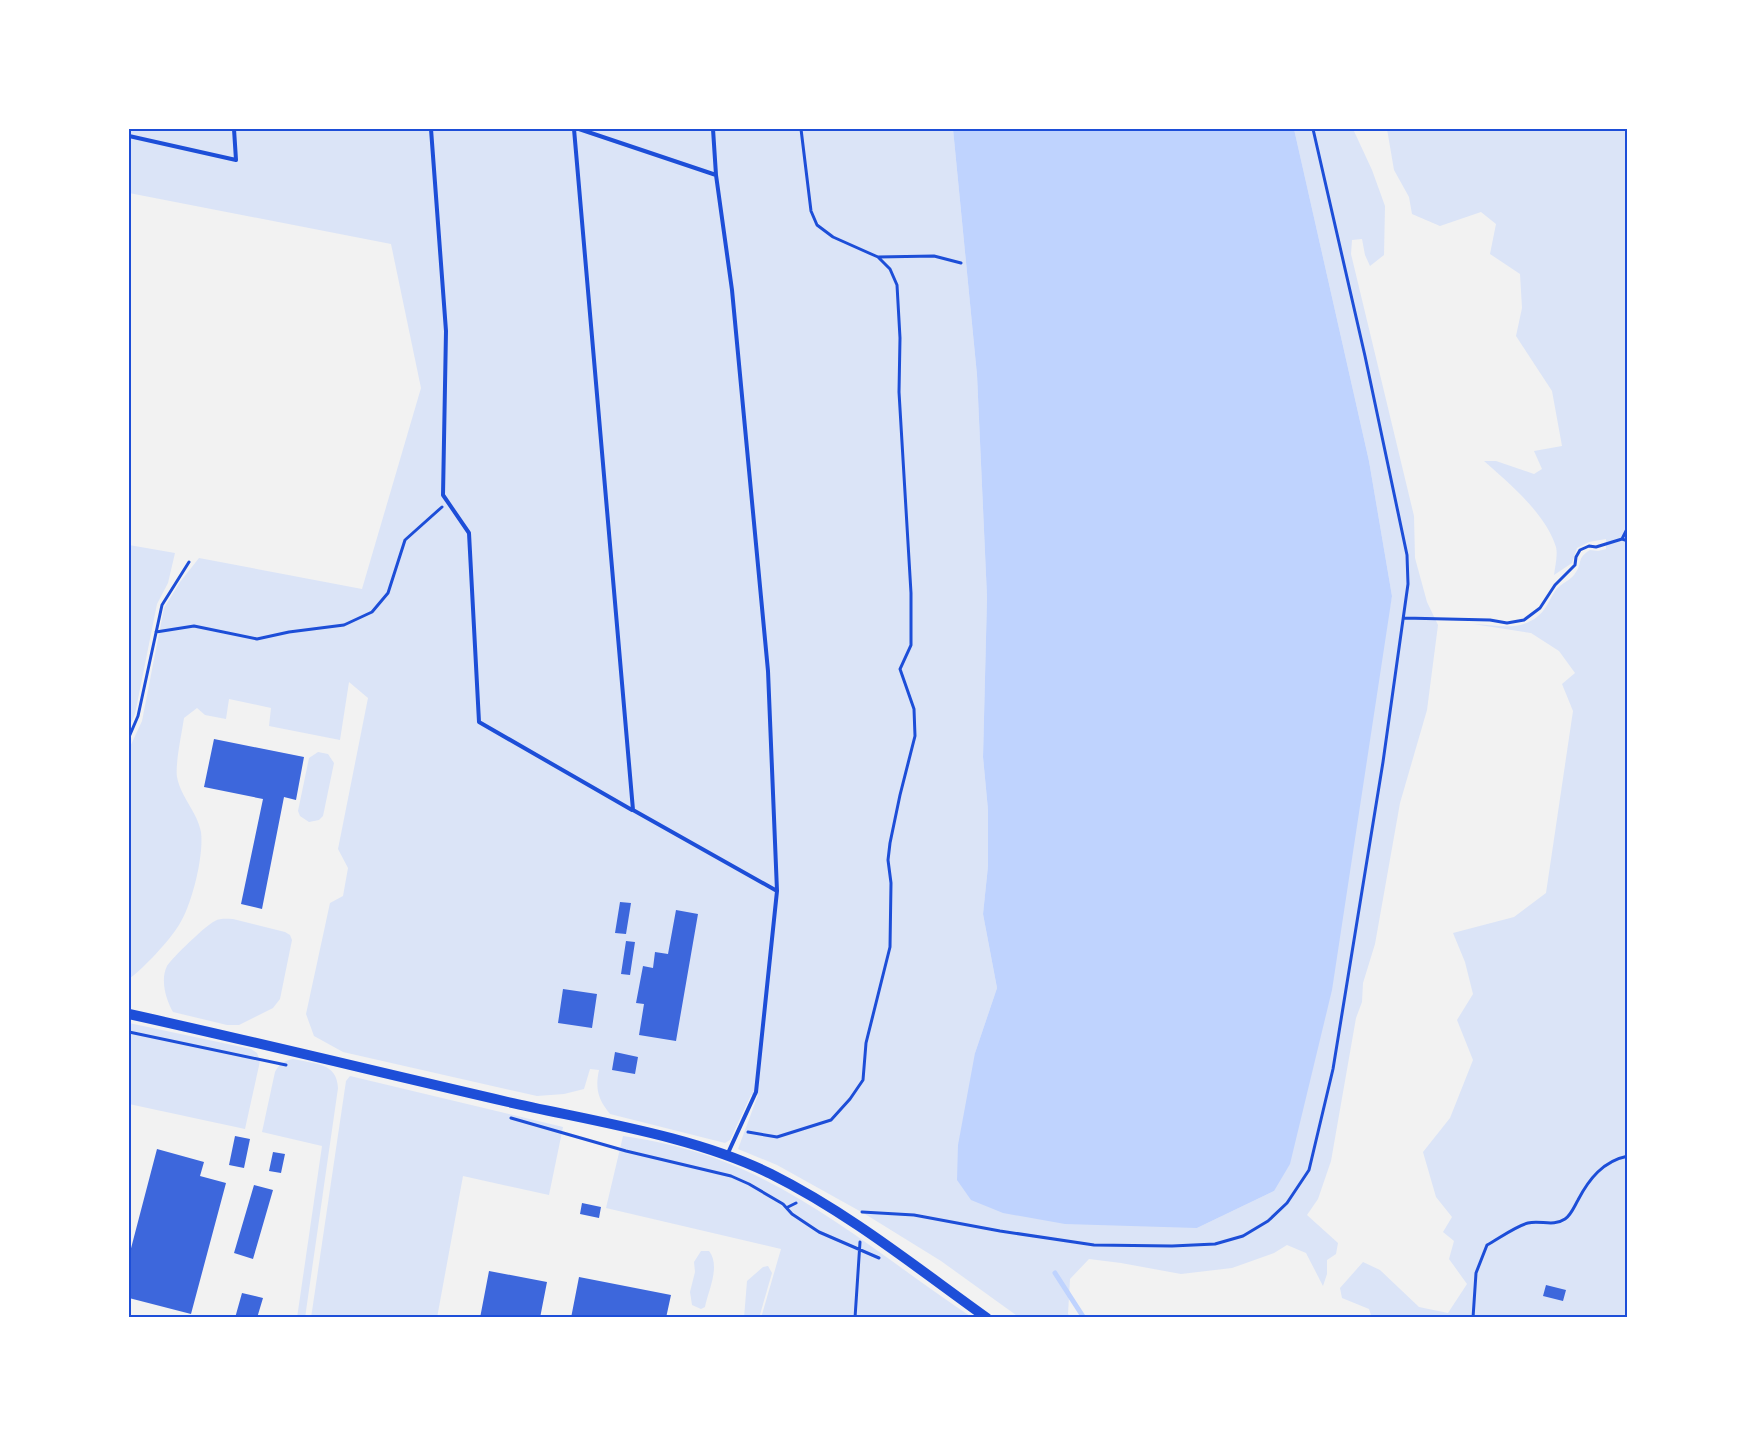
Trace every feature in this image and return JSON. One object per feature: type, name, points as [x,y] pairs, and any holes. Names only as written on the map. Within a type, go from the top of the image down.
[{"type":"street","points":[[129,1014],[666,1137],[727,1156],[771,1174],[834,1210],[987,1318]]},
{"type":"lane","points":[[129,136],[237,160],[234,129]]},
{"type":"lane","points":[[431,129],[446,331],[443,495],[469,533],[479,722],[777,891]]},
{"type":"lane","points":[[574,129],[633,810]]},
{"type":"lane","points":[[579,129],[716,175]]},
{"type":"lane","points":[[713,129],[716,175],[732,290],[768,671],[777,891],[756,1092],[727,1156]]},
{"type":"path","points":[[739,1130],[777,1137],[831,1120],[850,1100],[863,1080],[866,1043],[890,947],[891,883],[888,860],[900,795],[915,736],[914,709],[900,669],[911,645],[911,593],[899,392],[900,338],[897,285],[890,269],[878,257],[833,237],[817,225],[811,212],[801,129]]},
{"type":"path","points":[[834,1210],[914,1215],[1094,1245],[1215,1244],[1243,1236],[1268,1221],[1287,1203],[1309,1170],[1333,1069],[1383,762],[1408,584],[1407,555],[1365,356],[1313,129]]},
{"type":"path","points":[[878,257],[934,256],[961,263]]},
{"type":"path","points":[[156,632],[194,626],[257,639],[344,625],[372,612],[388,593],[405,540],[448,501]]},
{"type":"path","points":[[1622,539],[1628,527]]},
{"type":"path","points":[[1404,618],[1490,620],[1507,624],[1524,620],[1540,608],[1555,585],[1575,565],[1580,550],[1622,539],[1628,541]]},
{"type":"path","points":[[129,737],[138,716],[162,605],[189,562]]},
{"type":"path","points":[[129,1032],[291,1066]]},
{"type":"path","points":[[510,1118],[626,1151],[731,1176],[783,1204],[792,1214],[819,1232],[859,1251],[881,1258]]},
{"type":"path","points":[[1473,1318],[1476,1273],[1487,1245],[1528,1223],[1554,1224],[1564,1219],[1572,1212],[1585,1186],[1599,1169],[1618,1158],[1628,1156]]},
{"type":"path","points":[[855,1318],[861,1227]]},
{"type":"shaded area","points":[[129,129],[953,129],[977,375],[987,597],[983,757],[988,810],[988,866],[983,914],[997,988],[975,1053],[1197,1228],[1274,1191],[1392,596],[1369,461],[1294,129],[1353,129],[1372,170],[1385,206],[1384,255],[1370,266],[1362,239],[1352,240],[1351,254],[1414,516],[1415,558],[1427,602],[1438,625],[1427,710],[1400,803],[1375,944],[1363,983],[1362,1002],[1356,1018],[1331,1161],[1318,1199],[1307,1215],[1338,1243],[1336,1254],[1327,1260],[1327,1274],[1323,1286],[1306,1253],[1287,1245],[1274,1253],[1232,1268],[1181,1274],[1089,1259],[1070,1279],[1068,1314],[1072,1318],[1020,1318],[941,1261],[865,1214],[777,1165],[738,1149],[758,1095],[751,1095],[730,1140],[725,1143],[610,1114],[599,1093],[597,1083],[599,1070],[590,1069],[584,1089],[564,1094],[537,1096],[343,1052],[314,1036],[306,1014],[330,903],[343,896],[348,868],[338,849],[368,698],[349,682],[340,740],[269,726],[271,708],[229,699],[226,719],[205,715],[197,708],[184,718],[177,777],[201,832],[201,854],[196,880],[179,925],[156,954],[129,979],[129,749],[142,721],[164,608],[180,582],[199,558],[362,589],[421,388],[391,244],[129,193]]},
{"type":"shaded area","points":[[1387,129],[1628,129],[1628,1318],[1372,1318],[1369,1309],[1342,1298],[1340,1288],[1363,1262],[1380,1270],[1419,1307],[1448,1313],[1467,1284],[1449,1259],[1454,1241],[1443,1232],[1452,1217],[1436,1197],[1423,1152],[1450,1118],[1473,1060],[1457,1020],[1473,994],[1465,962],[1453,933],[1514,917],[1546,893],[1573,711],[1562,684],[1575,673],[1559,651],[1531,633],[1473,624],[1511,626],[1536,618],[1555,591],[1574,575],[1581,558],[1586,553],[1590,550],[1606,549],[1606,539],[1589,542],[1577,548],[1572,563],[1554,575],[1556,547],[1544,523],[1526,500],[1484,461],[1496,461],[1534,474],[1542,469],[1534,451],[1562,446],[1552,391],[1516,336],[1522,308],[1520,274],[1490,254],[1496,224],[1481,212],[1440,226],[1412,214],[1409,197],[1394,170]]},
{"type":"shaded area","points":[[129,545],[175,553],[168,583],[157,604],[135,714],[129,727]]},
{"type":"shaded area","points":[[318,752],[328,754],[334,763],[323,816],[319,820],[309,822],[300,816],[298,811],[309,758]]},
{"type":"shaded area","points":[[219,919],[233,919],[290,935],[292,940],[280,999],[273,1008],[239,1025],[227,1025],[173,1012],[165,990],[164,977],[167,966],[211,924]]},
{"type":"shaded area","points":[[129,1023],[251,1049],[257,1053],[260,1061],[245,1129],[129,1104]]},
{"type":"shaded area","points":[[293,1059],[329,1069],[337,1079],[338,1088],[305,1318],[297,1318],[322,1146],[262,1132],[275,1072],[282,1063]]},
{"type":"shaded area","points":[[350,1076],[563,1127],[549,1195],[463,1176],[437,1318],[311,1318],[346,1081]]},
{"type":"shaded area","points":[[623,1136],[700,1153],[759,1177],[853,1233],[973,1318],[761,1318],[781,1249],[606,1208]]},
{"type":"shaded area","points":[[701,1251],[709,1251],[714,1271],[705,1307],[701,1309],[692,1305],[690,1292],[695,1272],[694,1262]]},
{"type":"shaded area","points":[[768,1266],[772,1273],[759,1318],[744,1318],[747,1281],[763,1267]]},
{"type":"water","points":[[953,129],[1294,129],[1369,461],[1392,596],[1332,990],[1290,1164],[1274,1191],[1197,1228],[1065,1224],[1003,1213],[971,1200],[957,1180],[958,1145],[975,1053],[997,988],[983,914],[988,866],[988,810],[983,757],[987,597],[977,375]]},
{"type":"building","points":[[214,739],[304,757],[296,800],[284,797],[262,909],[241,904],[263,799],[204,787]]},
{"type":"building","points":[[620,902],[631,903],[626,934],[615,933]]},
{"type":"building","points":[[676,910],[698,914],[676,1041],[639,1035],[644,1004],[636,1003],[643,966],[653,968],[655,952],[668,954]]},
{"type":"building","points":[[626,941],[635,942],[630,975],[621,974]]},
{"type":"building","points":[[563,989],[597,994],[592,1028],[558,1023]]},
{"type":"building","points":[[615,1052],[638,1057],[635,1074],[612,1070]]},
{"type":"building","points":[[235,1136],[250,1139],[244,1168],[229,1165]]},
{"type":"building","points":[[157,1149],[204,1162],[200,1176],[226,1183],[191,1314],[129,1298],[129,1256]]},
{"type":"building","points":[[273,1152],[285,1154],[281,1173],[269,1171]]},
{"type":"building","points":[[254,1185],[273,1190],[253,1259],[234,1253]]},
{"type":"building","points":[[582,1203],[601,1207],[599,1218],[580,1214]]},
{"type":"building","points":[[489,1271],[547,1282],[540,1318],[480,1318]]},
{"type":"building","points":[[579,1277],[671,1295],[666,1318],[571,1318]]},
{"type":"building","points":[[1546,1285],[1566,1290],[1563,1301],[1543,1296]]},
{"type":"building","points":[[242,1293],[263,1298],[257,1318],[235,1318]]},
{"type":"waterway","points":[[1055,1273],[1084,1318]]}]
